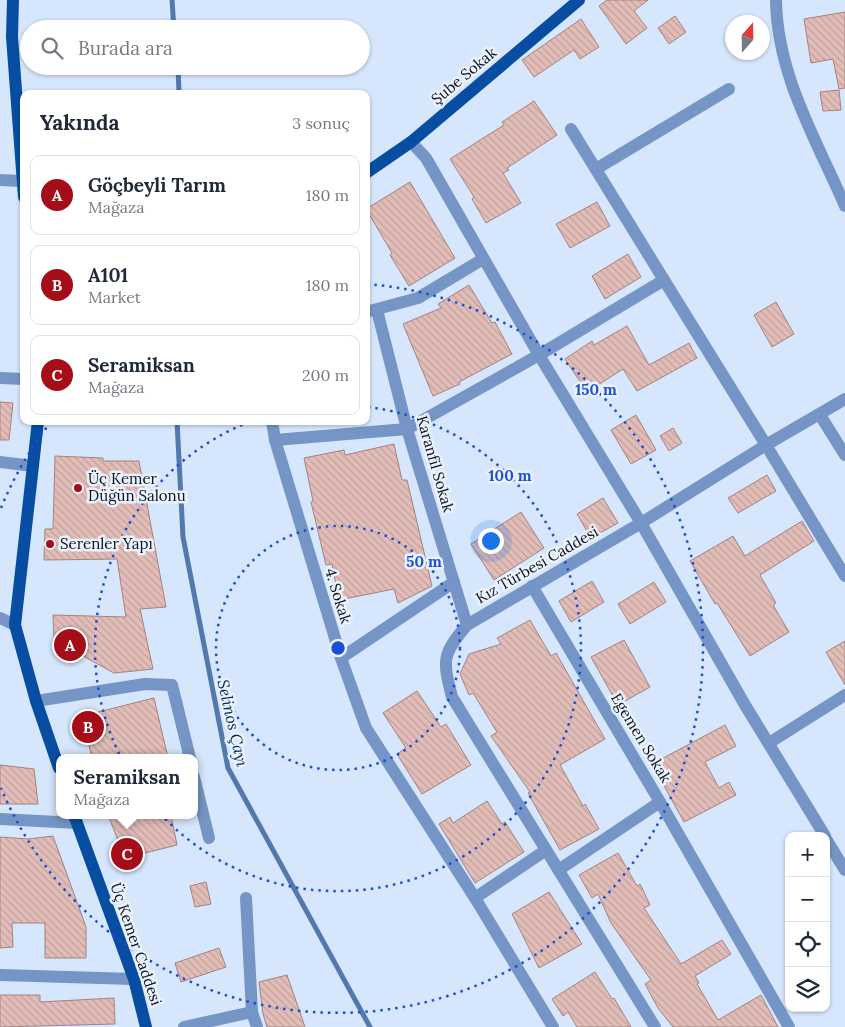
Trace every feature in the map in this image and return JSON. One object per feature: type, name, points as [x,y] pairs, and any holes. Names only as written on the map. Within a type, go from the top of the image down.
[{"type":"main road","points":[[13,0],[12,37],[20,165]]},
{"type":"main road","name":"Şube Sokak","points":[[370,170],[411,142],[579,0]]},
{"type":"main road","points":[[38,425],[15,625],[36,700],[56,757]]},
{"type":"main road","name":"Üç Kemer Caddesi","points":[[75,819],[134,979],[146,1027]]},
{"type":"street","points":[[776,0],[781,52],[796,99],[845,206]]},
{"type":"street","points":[[596,169],[729,89]]},
{"type":"street","points":[[571,129],[845,576]]},
{"type":"street","points":[[411,142],[426,158],[539,356],[641,523],[822,832]]},
{"type":"street","points":[[0,180],[20,181]]},
{"type":"street","points":[[372,311],[418,298],[483,259]]},
{"type":"street","points":[[275,440],[407,429],[539,356],[664,280]]},
{"type":"street","name":"Karanfil Sokak","points":[[372,311],[467,625]]},
{"type":"street","points":[[0,378],[20,379]]},
{"type":"street","name":"Kız Türbesi Caddesi","points":[[655,1027],[560,869],[546,850],[452,697],[444,666],[452,642],[467,625],[641,523],[766,445],[845,399]]},
{"type":"street","points":[[820,414],[845,455]]},
{"type":"street","name":"4. Sokak","points":[[273,425],[275,440],[341,658],[366,728],[475,898],[553,1027]]},
{"type":"street","points":[[0,462],[34,466]]},
{"type":"street","points":[[341,658],[454,582]]},
{"type":"street","name":"Egemen Sokak","points":[[532,586],[660,802],[560,869]]},
{"type":"street","points":[[0,618],[15,625]]},
{"type":"street","points":[[36,700],[145,684],[172,686],[189,754]]},
{"type":"street","points":[[769,743],[845,695]]},
{"type":"street","points":[[198,794],[209,838]]},
{"type":"street","points":[[660,802],[789,1027]]},
{"type":"street","points":[[0,819],[75,819]]},
{"type":"street","points":[[830,845],[845,870]]},
{"type":"street","points":[[475,898],[546,850]]},
{"type":"street","points":[[246,898],[252,1012],[257,1027]]},
{"type":"street","points":[[0,975],[134,979]]},
{"type":"street","points":[[184,1027],[252,1012]]},
{"type":"building","points":[[607,0],[648,0],[634,11],[647,28],[626,44],[599,6]]},
{"type":"building","points":[[845,12],[845,88],[839,89],[833,59],[811,63],[804,19]]},
{"type":"building","points":[[675,16],[686,32],[669,44],[658,28]]},
{"type":"building","points":[[581,19],[599,47],[580,59],[574,50],[534,77],[522,60]]},
{"type":"building","points":[[839,90],[841,110],[823,111],[820,92]]},
{"type":"building","points":[[534,101],[557,135],[507,168],[509,170],[503,173],[521,203],[486,223],[472,199],[474,197],[450,159],[504,125],[502,122]]},
{"type":"building","points":[[410,182],[455,258],[409,286],[390,255],[392,253],[370,216],[370,207]]},
{"type":"building","points":[[597,202],[610,226],[570,248],[556,224]]},
{"type":"building","points":[[628,254],[641,277],[605,299],[592,276]]},
{"type":"building","points":[[469,285],[492,323],[495,322],[512,354],[459,382],[460,384],[433,396],[403,324],[441,308],[438,304]]},
{"type":"building","points":[[776,302],[794,334],[772,347],[754,315]]},
{"type":"building","points":[[627,326],[649,365],[689,343],[697,358],[637,391],[623,369],[587,392],[565,359],[592,341],[594,345]]},
{"type":"building","points":[[0,402],[13,403],[9,440],[0,440]]},
{"type":"building","points":[[636,415],[656,450],[631,464],[611,430]]},
{"type":"building","points":[[673,428],[682,443],[669,451],[660,436]]},
{"type":"building","points":[[394,444],[402,480],[407,480],[432,586],[398,603],[394,589],[339,600],[332,564],[326,565],[311,502],[313,501],[304,458],[344,450],[345,455]]},
{"type":"building","points":[[55,456],[103,458],[103,461],[139,461],[166,607],[140,609],[153,669],[114,673],[54,640],[53,615],[126,617],[117,559],[44,560],[45,529],[53,529]]},
{"type":"building","points":[[767,475],[776,491],[738,513],[728,498]]},
{"type":"building","points":[[603,498],[618,523],[591,538],[577,514]]},
{"type":"building","points":[[521,512],[544,548],[494,580],[471,544]]},
{"type":"building","points":[[802,521],[814,541],[760,575],[776,603],[773,605],[789,632],[750,656],[717,603],[715,604],[690,561],[733,536],[745,556]]},
{"type":"building","points":[[592,581],[604,602],[571,622],[559,601]]},
{"type":"building","points":[[654,582],[666,602],[630,624],[618,604]]},
{"type":"building","points":[[530,620],[551,656],[556,653],[605,739],[560,765],[583,806],[585,804],[599,829],[560,850],[528,793],[530,792],[491,736],[497,732],[473,693],[469,695],[460,674],[469,654],[501,644],[497,638]]},
{"type":"building","points":[[624,640],[650,687],[618,705],[591,657]]},
{"type":"building","points":[[845,641],[845,685],[826,652]]},
{"type":"building","points":[[417,691],[441,727],[446,724],[471,765],[422,794],[397,754],[406,748],[383,713]]},
{"type":"building","points":[[154,698],[167,754],[91,754],[82,716]]},
{"type":"building","points":[[725,725],[736,746],[705,762],[719,788],[729,782],[736,795],[684,822],[652,764]]},
{"type":"building","points":[[0,765],[34,769],[38,804],[0,804]]},
{"type":"building","points":[[487,801],[502,824],[505,822],[524,852],[475,883],[439,824],[450,817],[453,823]]},
{"type":"building","points":[[110,819],[172,819],[177,845],[125,858]]},
{"type":"building","points":[[53,836],[86,927],[86,958],[45,958],[45,923],[12,923],[13,947],[0,948],[0,837],[28,839]]},
{"type":"building","points":[[618,853],[637,886],[640,884],[650,905],[644,908],[681,964],[722,940],[731,954],[695,976],[699,983],[697,984],[718,1020],[761,995],[778,1027],[673,1027],[658,1008],[645,984],[651,980],[611,923],[598,894],[592,898],[579,875]]},
{"type":"building","points":[[206,882],[211,904],[195,907],[190,886]]},
{"type":"building","points":[[549,892],[582,944],[539,968],[512,914]]},
{"type":"building","points":[[219,948],[226,967],[181,982],[175,963]]},
{"type":"building","points":[[595,972],[612,999],[614,998],[631,1027],[577,1027],[568,1012],[563,1016],[552,999]]},
{"type":"building","points":[[287,975],[305,1027],[267,1027],[263,1014],[259,982]]},
{"type":"building","points":[[0,995],[40,995],[40,1002],[114,998],[115,1024],[0,1027]]},
{"type":"waterway","name":"Selinos Çayı","points":[[172,0],[173,20]]},
{"type":"waterway","name":"Selinos Çayı","points":[[178,75],[179,90]]},
{"type":"waterway","name":"Selinos Çayı","points":[[177,425],[183,537],[228,768],[370,1027]]},
{"type":"place","name":"Üç Kemer Düğün Salonu","points":[[78,488]]},
{"type":"place","name":"Serenler Yapı","points":[[50,544]]},
{"type":"place","name":"Göçbeyli Tarım","points":[[70,645]]},
{"type":"place","name":"A101","points":[[88,727]]},
{"type":"place","name":"Seramiksan","points":[[127,854]]}]
